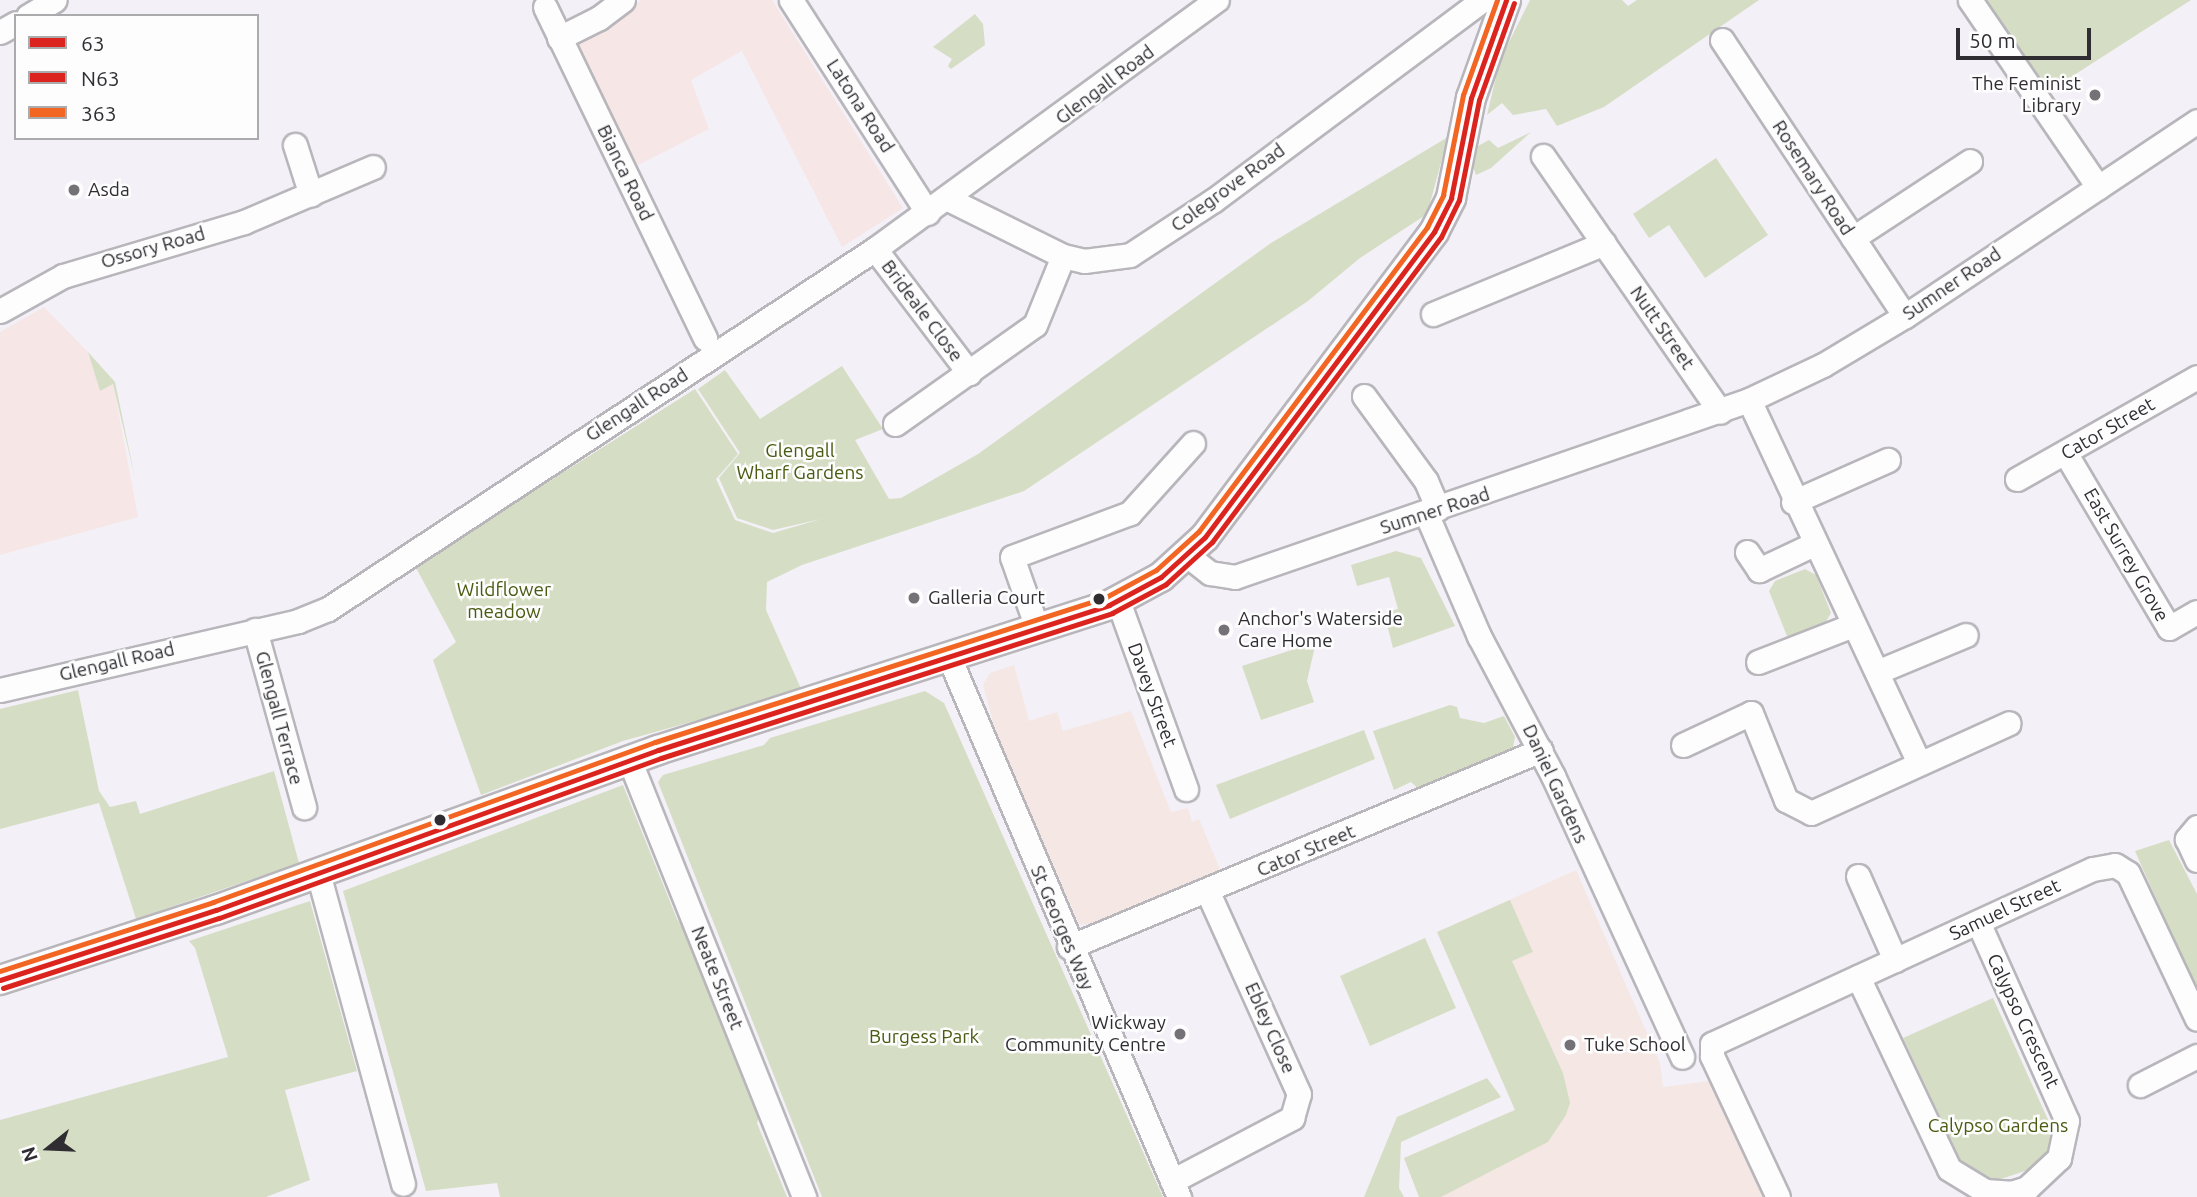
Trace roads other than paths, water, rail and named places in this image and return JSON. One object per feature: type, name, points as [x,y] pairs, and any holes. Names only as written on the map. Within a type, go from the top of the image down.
[{"type":"main road","points":[[0,979],[318,873],[629,760],[1118,601],[1188,556],[1423,248],[1451,198],[1471,98],[1498,1]]},
{"type":"street","points":[[31,14],[55,0]]},
{"type":"street","points":[[559,38],[599,18],[623,0]]},
{"type":"street","name":"Latona Road","points":[[791,0],[928,212]]},
{"type":"street","name":"Glengall Road","points":[[0,690],[255,630],[328,609],[876,249],[1217,0]]},
{"type":"street","points":[[1970,0],[2098,187]]},
{"type":"street","name":"Colegrove Road","points":[[948,199],[1063,256],[1108,260],[1130,256],[1498,1]]},
{"type":"street","name":"Bianca Road","points":[[545,7],[705,338]]},
{"type":"street","name":"Rosemary Road","points":[[1722,40],[1905,316]]},
{"type":"street","name":"Sumner Road","points":[[1188,556],[1210,573],[1235,577],[1720,412],[1748,400],[1823,365],[1905,316],[2197,121]]},
{"type":"street","points":[[295,145],[311,195]]},
{"type":"street","name":"Nutt Street","points":[[1543,156],[1720,412]]},
{"type":"street","points":[[1853,238],[1970,161]]},
{"type":"street","name":"Ossory Road","points":[[0,311],[63,276],[244,222],[373,167]]},
{"type":"street","points":[[1433,314],[1604,243]]},
{"type":"street","name":"Brideale Close","points":[[876,249],[969,373]]},
{"type":"street","name":"Brideale Close","points":[[895,424],[1035,325],[1063,256]]},
{"type":"street","name":"Cator Street","points":[[2017,479],[2066,454],[2197,377]]},
{"type":"street","name":"Daniel Gardens","points":[[1363,396],[1426,481],[1432,511],[1479,636],[1541,750],[1682,1057]]},
{"type":"street","points":[[1748,400],[1793,502],[1919,763]]},
{"type":"street","points":[[1037,628],[1012,557],[1130,513],[1193,443]]},
{"type":"street","name":"East Surrey Grove","points":[[2066,454],[2169,628],[2197,612]]},
{"type":"street","points":[[1793,502],[1888,460]]},
{"type":"street","points":[[1747,552],[1759,570],[1814,544]]},
{"type":"street","name":"Davey Street","points":[[1118,601],[1186,789]]},
{"type":"street","points":[[1758,662],[1853,625]]},
{"type":"street","name":"Glengall Terrace","points":[[255,630],[304,807]]},
{"type":"street","points":[[1877,672],[1966,635]]},
{"type":"street","name":"St Georges Way","points":[[949,657],[1069,947],[1175,1189]]},
{"type":"street","points":[[1683,745],[1751,713],[1786,800],[1811,813],[2009,723]]},
{"type":"street","name":"Cator Street","points":[[1069,947],[1209,892],[1541,750]]},
{"type":"street","name":"Neate Street","points":[[629,760],[804,1197]]},
{"type":"street","points":[[2197,827],[2187,839],[2197,860]]},
{"type":"street","name":"Samuel Street","points":[[1778,1197],[1712,1056],[1712,1044],[2093,869],[2115,864],[2132,881],[2197,1019]]},
{"type":"street","points":[[318,873],[403,1184]]},
{"type":"street","points":[[1858,876],[1895,960]]},
{"type":"street","name":"Ebley Close","points":[[1175,1189],[1292,1118],[1299,1094],[1209,892]]},
{"type":"street","name":"Calypso Crescent","points":[[1857,977],[1949,1169],[1985,1191],[2028,1193],[2059,1158],[2067,1121],[1978,922]]},
{"type":"street","points":[[2140,1085],[2197,1056]]},
{"type":"place","name":"The Feminist Library","points":[[2095,95]]},
{"type":"place","name":"Asda","points":[[74,190]]},
{"type":"place","name":"Galleria Court","points":[[914,598]]},
{"type":"place","name":"Anchor's Waterside Care Home","points":[[1224,630]]},
{"type":"place","name":"Wickway Community Centre","points":[[1180,1034]]},
{"type":"place","name":"Tuke School","points":[[1570,1045]]},
{"type":"park label","name":"Glengall Wharf Gardens","points":[[800,462]]},
{"type":"park label","name":"Wildflower meadow","points":[[504,601]]},
{"type":"park label","name":"Burgess Park","points":[[924,1037]]},
{"type":"park label","name":"Calypso Gardens","points":[[1998,1126]]}]
